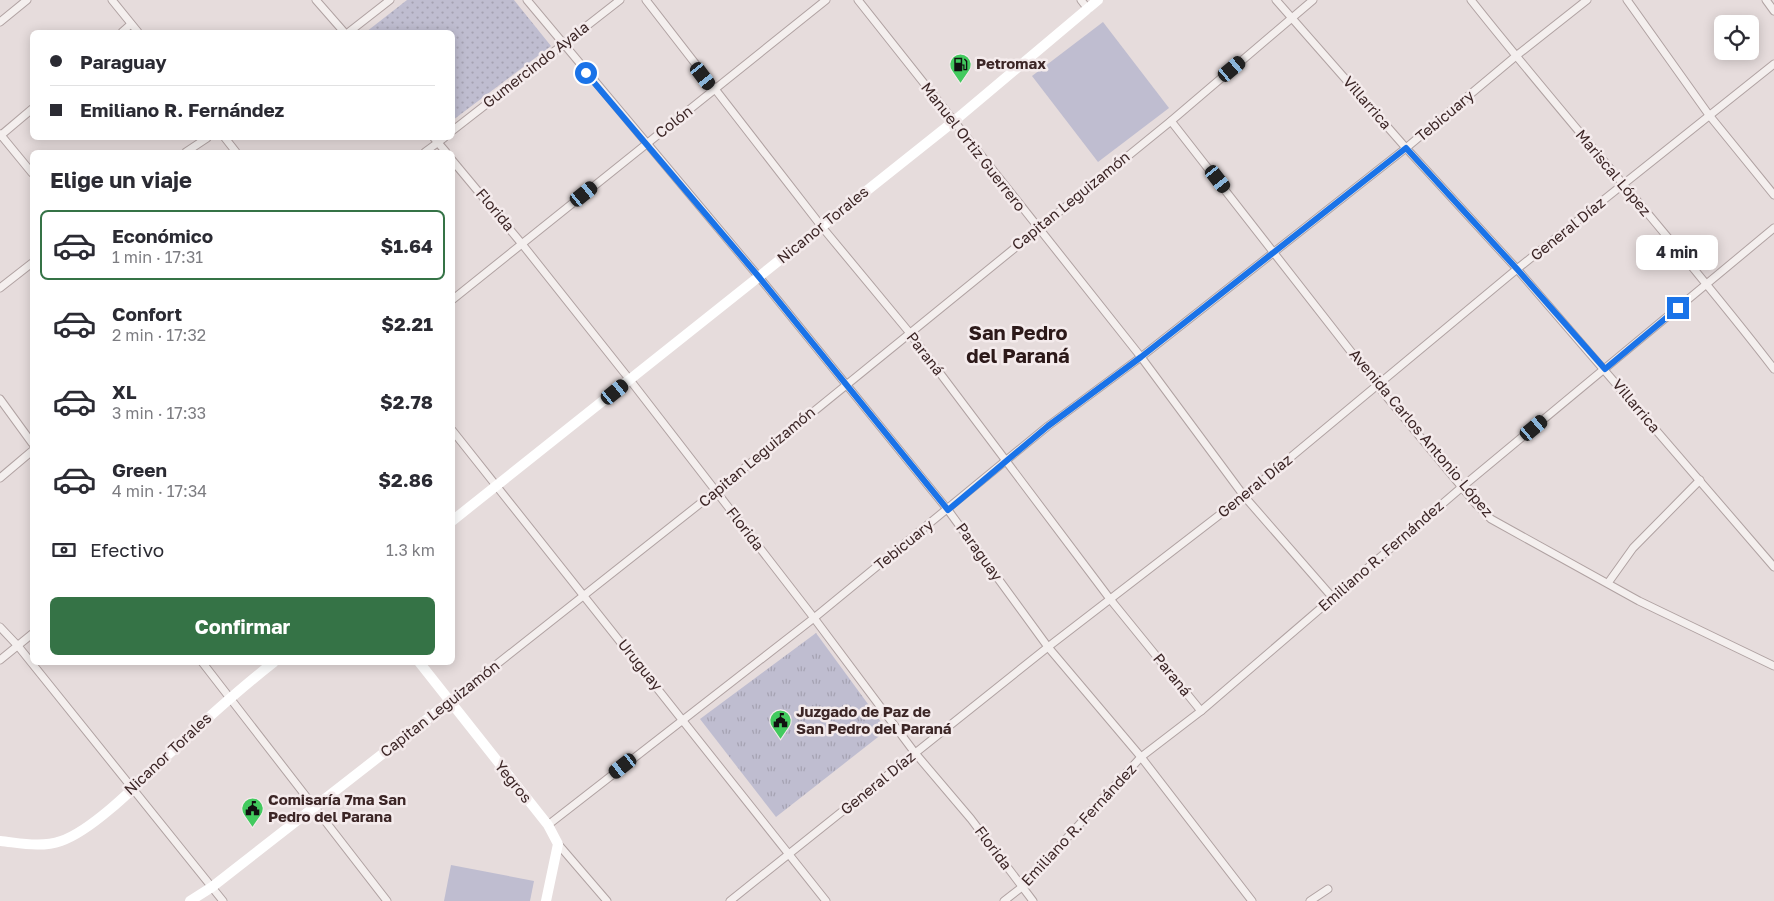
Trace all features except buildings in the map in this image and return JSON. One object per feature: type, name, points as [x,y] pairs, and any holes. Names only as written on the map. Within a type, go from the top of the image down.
[{"type":"street","points":[[0,22],[27,0]]},
{"type":"street","points":[[112,0],[136,30]]},
{"type":"street","points":[[316,0],[342,30]]},
{"type":"street","points":[[351,30],[390,0]]},
{"type":"street","name":"Paraguay","points":[[527,0],[759,277],[948,510],[1048,647],[1141,757],[1252,901]]},
{"type":"street","name":"Gumercindo Ayala","points":[[455,129],[620,0]]},
{"type":"street","name":"Paraná","points":[[646,0],[714,91],[822,227],[909,332],[1110,599],[1201,710]]},
{"type":"street","name":"Colón","points":[[455,298],[826,0]]},
{"type":"street","name":"Manuel Ortiz Guerrero","points":[[858,0],[1141,357],[1244,496],[1333,598]]},
{"type":"street","name":"Nicanor Torales","points":[[455,519],[953,122],[1084,4],[1098,0]]},
{"type":"street","name":"Villarrica","points":[[1276,0],[1605,369],[1774,567]]},
{"type":"street","name":"Capitan Leguizamón","points":[[190,901],[212,887],[450,702],[716,491],[844,384],[1171,121],[1313,0]]},
{"type":"street","name":"Mariscal López","points":[[1471,0],[1623,185],[1708,283],[1774,369]]},
{"type":"street","name":"Tebicuary","points":[[548,825],[814,618],[948,510],[1006,460],[1141,357],[1406,148],[1516,56],[1587,0]]},
{"type":"street","points":[[1627,0],[1709,115],[1774,196]]},
{"type":"street","points":[[1766,0],[1774,11]]},
{"type":"street","points":[[124,30],[132,24]]},
{"type":"street","name":"General Díaz","points":[[730,901],[1048,647],[1244,496],[1517,269],[1774,64]]},
{"type":"street","points":[[30,111],[0,135],[30,171]]},
{"type":"street","name":"Avenida Carlos Antonio López","points":[[1171,121],[1275,251],[1377,384],[1462,487],[1491,519],[1608,583],[1774,666]]},
{"type":"street","points":[[189,150],[204,140]]},
{"type":"street","points":[[227,140],[234,150]]},
{"type":"street","points":[[427,150],[437,140]]},
{"type":"street","name":"Florida","points":[[455,164],[522,244],[630,380],[814,618],[915,753],[971,819],[1033,901]]},
{"type":"street","name":"Emiliano R. Fernández","points":[[1004,901],[1022,887],[1141,757],[1201,710],[1462,487],[1774,228]]},
{"type":"street","points":[[0,288],[30,265]]},
{"type":"street","points":[[0,399],[30,440]]},
{"type":"street","name":"Uruguay","points":[[455,434],[826,901]]},
{"type":"street","points":[[0,478],[30,453]]},
{"type":"street","points":[[1608,583],[1633,548],[1700,480]]},
{"type":"street","points":[[0,627],[30,661]]},
{"type":"street","points":[[0,660],[30,636]]},
{"type":"street","points":[[33,665],[223,901]]},
{"type":"street","points":[[204,665],[387,901]]},
{"type":"street","name":"Nicanor Torales","points":[[0,841],[43,845],[60,842],[77,834],[132,789],[230,697],[270,665]]},
{"type":"street","name":"Yegros","points":[[421,665],[548,825],[558,844],[607,901]]},
{"type":"street","points":[[546,901],[558,844]]},
{"type":"street","points":[[1310,901],[1328,889]]},
{"type":"green space","points":[[407,0],[514,0],[551,46],[455,118],[455,30],[369,30]]},
{"type":"green space","points":[[1103,22],[1169,108],[1098,162],[1032,76]]},
{"type":"green space","points":[[816,633],[887,730],[776,817],[700,719]]},
{"type":"green space","points":[[451,865],[534,881],[530,901],[444,901]]},
{"type":"place","name":"Petromax","points":[[960,83]]},
{"type":"place","name":"Juzgado de Paz de San Pedro del Paraná","points":[[780,740]]},
{"type":"place","name":"Comisaría 7ma San Pedro del Parana","points":[[252,828]]},
{"type":"district","name":"San Pedro del Paraná","points":[[1018,344]]},
{"type":"route","points":[[586,73],[759,277],[948,510],[1048,426],[1141,357],[1406,148],[1517,269],[1605,369],[1678,308]]}]
